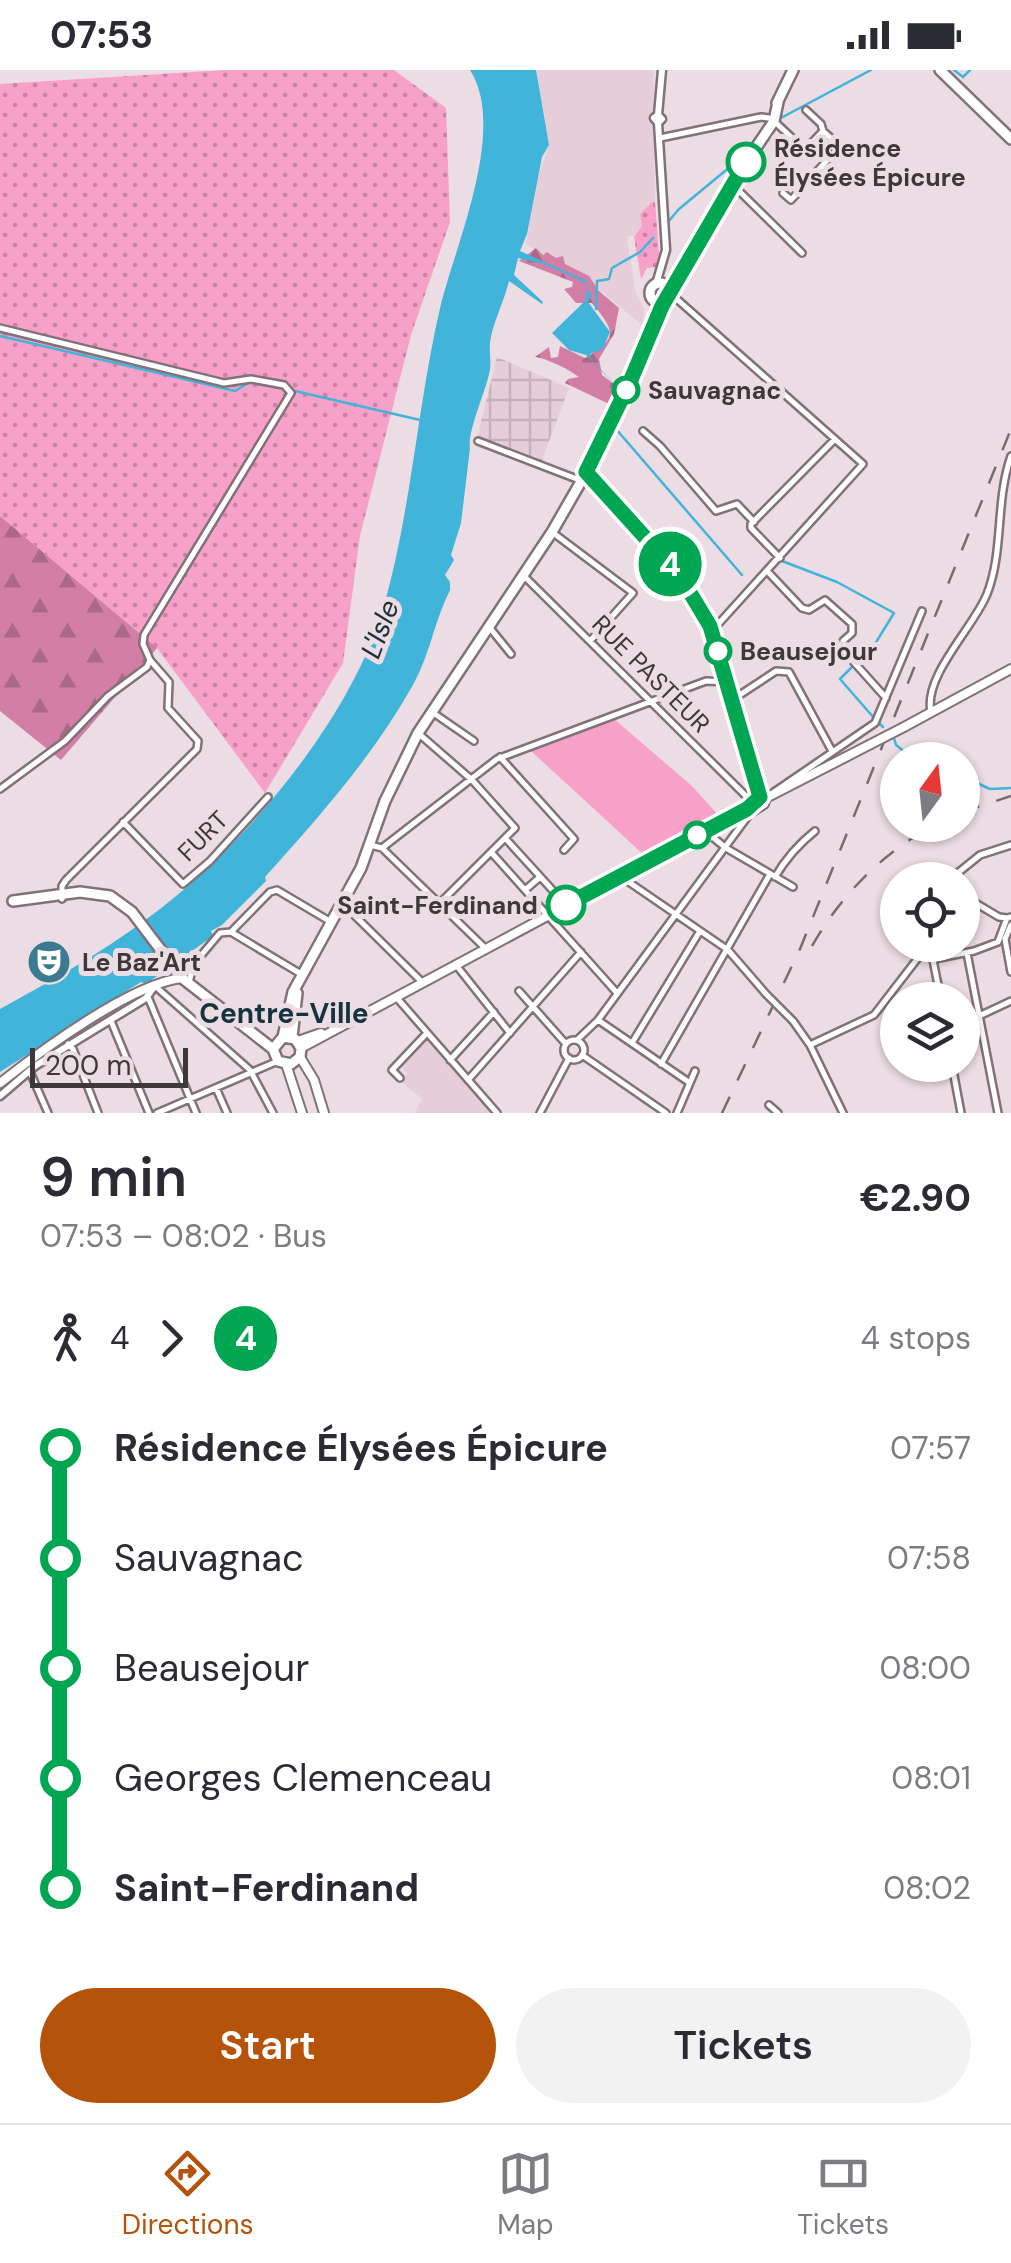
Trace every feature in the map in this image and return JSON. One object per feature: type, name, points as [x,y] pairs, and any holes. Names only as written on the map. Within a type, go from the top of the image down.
[{"type":"main road","points":[[302,1113],[282,1063],[292,1044],[303,978],[370,846],[385,801],[418,733],[552,532],[584,476],[646,344],[663,290],[686,264],[714,220],[760,141],[792,70]]},
{"type":"main road","points":[[940,70],[1011,139]]},
{"type":"main road","points":[[282,1063],[292,1044],[396,996],[868,744],[1009,674]]},
{"type":"main road","points":[[0,901],[101,895],[122,902],[178,976],[239,1022],[292,1044],[314,1080],[324,1113]]},
{"type":"main road","points":[[0,1083],[122,1001],[178,976]]},
{"type":"street","points":[[662,70],[658,119],[666,250],[663,290],[863,464],[712,631]]},
{"type":"street","points":[[784,193],[791,200],[840,146],[806,110]]},
{"type":"street","points":[[660,138],[761,117],[771,119],[805,150],[823,131]]},
{"type":"street","points":[[736,182],[802,253]]},
{"type":"street","points":[[0,328],[224,382],[251,379],[284,384],[290,390],[144,636],[150,660],[169,682],[168,708],[199,745],[66,880],[62,896]]},
{"type":"street","points":[[643,431],[716,512],[737,504],[754,522]]},
{"type":"street","points":[[780,558],[750,528],[834,439]]},
{"type":"street","points":[[478,440],[584,476],[680,576],[712,631],[758,802]]},
{"type":"street","points":[[931,712],[929,704],[938,677],[988,594],[1001,489],[1011,456]]},
{"type":"street","points":[[552,532],[632,593],[590,641]]},
{"type":"street","points":[[768,572],[802,608],[810,610],[826,600],[852,624],[843,650],[886,698]]},
{"type":"street","name":"RUE PASTEUR","points":[[522,574],[758,802]]},
{"type":"street","points":[[568,1058],[566,1044],[598,1020],[758,802],[874,723],[922,611]]},
{"type":"street","points":[[488,626],[511,654]]},
{"type":"street","points":[[0,789],[65,741],[108,696],[147,668],[150,660]]},
{"type":"street","points":[[732,700],[776,671],[789,672],[832,751]]},
{"type":"street","points":[[382,848],[500,757],[706,681],[727,682]]},
{"type":"street","points":[[432,712],[474,740]]},
{"type":"street","points":[[418,733],[472,780],[515,828],[440,903]]},
{"type":"street","points":[[500,757],[574,839],[564,850]]},
{"type":"street","name":"FURT","points":[[123,822],[183,884],[210,861],[268,797]]},
{"type":"street","points":[[705,831],[726,848],[793,887]]},
{"type":"street","points":[[662,1064],[773,876],[815,831]]},
{"type":"street","points":[[506,838],[566,905]]},
{"type":"street","points":[[972,862],[984,853],[1011,845]]},
{"type":"street","points":[[370,846],[382,848],[485,948]]},
{"type":"street","points":[[491,852],[618,993]]},
{"type":"street","points":[[620,876],[728,950],[805,1036],[843,1113]]},
{"type":"street","points":[[525,890],[540,877]]},
{"type":"street","points":[[231,932],[276,890],[332,923]]},
{"type":"street","points":[[342,903],[422,982]]},
{"type":"street","points":[[980,905],[1010,920],[1003,938],[980,950]]},
{"type":"street","points":[[632,1043],[700,931]]},
{"type":"street","points":[[178,976],[220,932],[231,932],[303,978]]},
{"type":"street","points":[[1003,938],[1011,972]]},
{"type":"street","points":[[468,1080],[581,952]]},
{"type":"street","points":[[810,1045],[874,1015],[916,962]]},
{"type":"street","points":[[934,962],[938,982]]},
{"type":"street","points":[[455,964],[510,1033]]},
{"type":"street","points":[[0,1096],[68,1044],[148,996],[155,986],[252,1072],[272,1113]]},
{"type":"street","points":[[519,991],[566,1044]]},
{"type":"street","points":[[148,996],[196,1113]]},
{"type":"street","points":[[396,996],[497,1113]]},
{"type":"street","points":[[998,1113],[980,1015],[1011,1000]]},
{"type":"street","points":[[450,1060],[494,1012]]},
{"type":"street","points":[[111,1020],[149,1113]]},
{"type":"street","points":[[598,1020],[690,1083]]},
{"type":"street","points":[[400,1078],[392,1070],[427,1033]]},
{"type":"street","points":[[568,1058],[578,1059],[582,1055],[582,1045],[576,1040]]},
{"type":"street","points":[[68,1044],[98,1113]]},
{"type":"street","points":[[582,1055],[666,1113]]},
{"type":"street","points":[[540,1113],[568,1058]]},
{"type":"street","points":[[157,1113],[282,1063]]},
{"type":"street","points":[[30,1072],[48,1113]]},
{"type":"street","points":[[677,1113],[695,1072]]},
{"type":"street","points":[[955,1082],[961,1113]]},
{"type":"street","points":[[216,1088],[227,1113]]},
{"type":"street","points":[[769,1105],[778,1113]]},
{"type":"shaded area","points":[[226,70],[394,70],[446,108],[450,222],[411,335],[360,536],[343,663],[265,793],[157,648],[0,516],[0,84]]},
{"type":"shaded area","points":[[536,70],[653,70],[654,111],[649,120],[653,128],[655,202],[639,234],[627,237],[635,290],[644,310],[643,326],[600,290],[526,244],[535,186],[549,145]]},
{"type":"shaded area","points":[[652,202],[659,254],[656,267],[647,268],[641,279],[634,237],[642,226],[640,214]]},
{"type":"shaded area","points":[[497,357],[569,388],[541,463],[477,438]]},
{"type":"shaded area","points":[[614,719],[692,786],[719,816],[644,855],[530,750]]},
{"type":"shaded area","points":[[427,1036],[494,1113],[415,1113],[422,1099],[401,1081],[407,1074],[400,1065]]},
{"type":"green space","points":[[536,248],[543,255],[547,252],[556,258],[563,256],[565,264],[589,276],[619,308],[614,334],[599,359],[602,375],[618,387],[609,404],[565,383],[579,377],[575,374],[535,357],[549,347],[551,358],[558,357],[560,346],[585,358],[604,345],[610,334],[592,303],[576,303],[564,289],[572,287],[573,282],[519,261]]},
{"type":"green space","points":[[0,516],[157,648],[61,760],[0,711]]},
{"type":"water","name":"L'Isle","points":[[470,70],[536,70],[549,145],[542,157],[520,251],[587,281],[587,291],[592,294],[588,302],[610,332],[603,349],[590,354],[590,358],[619,389],[586,355],[569,350],[552,333],[586,300],[586,283],[544,264],[518,258],[514,275],[543,302],[509,281],[491,334],[490,370],[471,432],[461,523],[451,555],[454,560],[445,575],[450,590],[420,672],[398,710],[345,784],[265,877],[266,881],[211,931],[213,936],[146,984],[141,982],[0,1072],[0,1009],[130,931],[219,857],[255,820],[319,738],[367,652],[393,571],[441,304],[467,218],[481,153],[480,94]]},
{"type":"waterway","points":[[779,119],[871,70]]},
{"type":"waterway","points":[[954,70],[963,77],[970,70]]},
{"type":"waterway","points":[[668,222],[742,157]]},
{"type":"waterway","points":[[596,309],[597,281],[609,279],[612,268],[640,252],[653,238]]},
{"type":"waterway","points":[[0,336],[235,391],[250,382],[284,389]]},
{"type":"waterway","points":[[295,391],[420,420]]},
{"type":"waterway","points":[[616,429],[742,575]]},
{"type":"waterway","points":[[782,561],[837,582],[894,613],[875,644],[857,662]]},
{"type":"waterway","points":[[854,665],[840,679],[874,718]]},
{"type":"waterway","points":[[878,722],[883,727]]},
{"type":"waterway","points":[[894,738],[895,742]]},
{"type":"waterway","points":[[980,784],[990,789],[1011,788]]},
{"type":"railway","points":[[722,1113],[800,949],[1011,429]]},
{"type":"railway","points":[[980,806],[1011,796]]},
{"type":"railway","points":[[812,946],[850,892],[907,842]]},
{"type":"bus line","name":"4","points":[[566,905],[747,809],[760,797],[710,626],[680,576],[586,472],[664,302],[746,162]]},
{"type":"place","name":"Résidence Élysées Épicure","points":[[746,162]]},
{"type":"place","name":"Sauvagnac","points":[[626,390]]},
{"type":"place","name":"Beausejour","points":[[718,651]]},
{"type":"place","name":"Saint-Ferdinand","points":[[566,905]]},
{"type":"place","name":"Le Baz'Art","points":[[49,962]]},
{"type":"district","name":"Centre-Ville","points":[[284,1013]]}]
